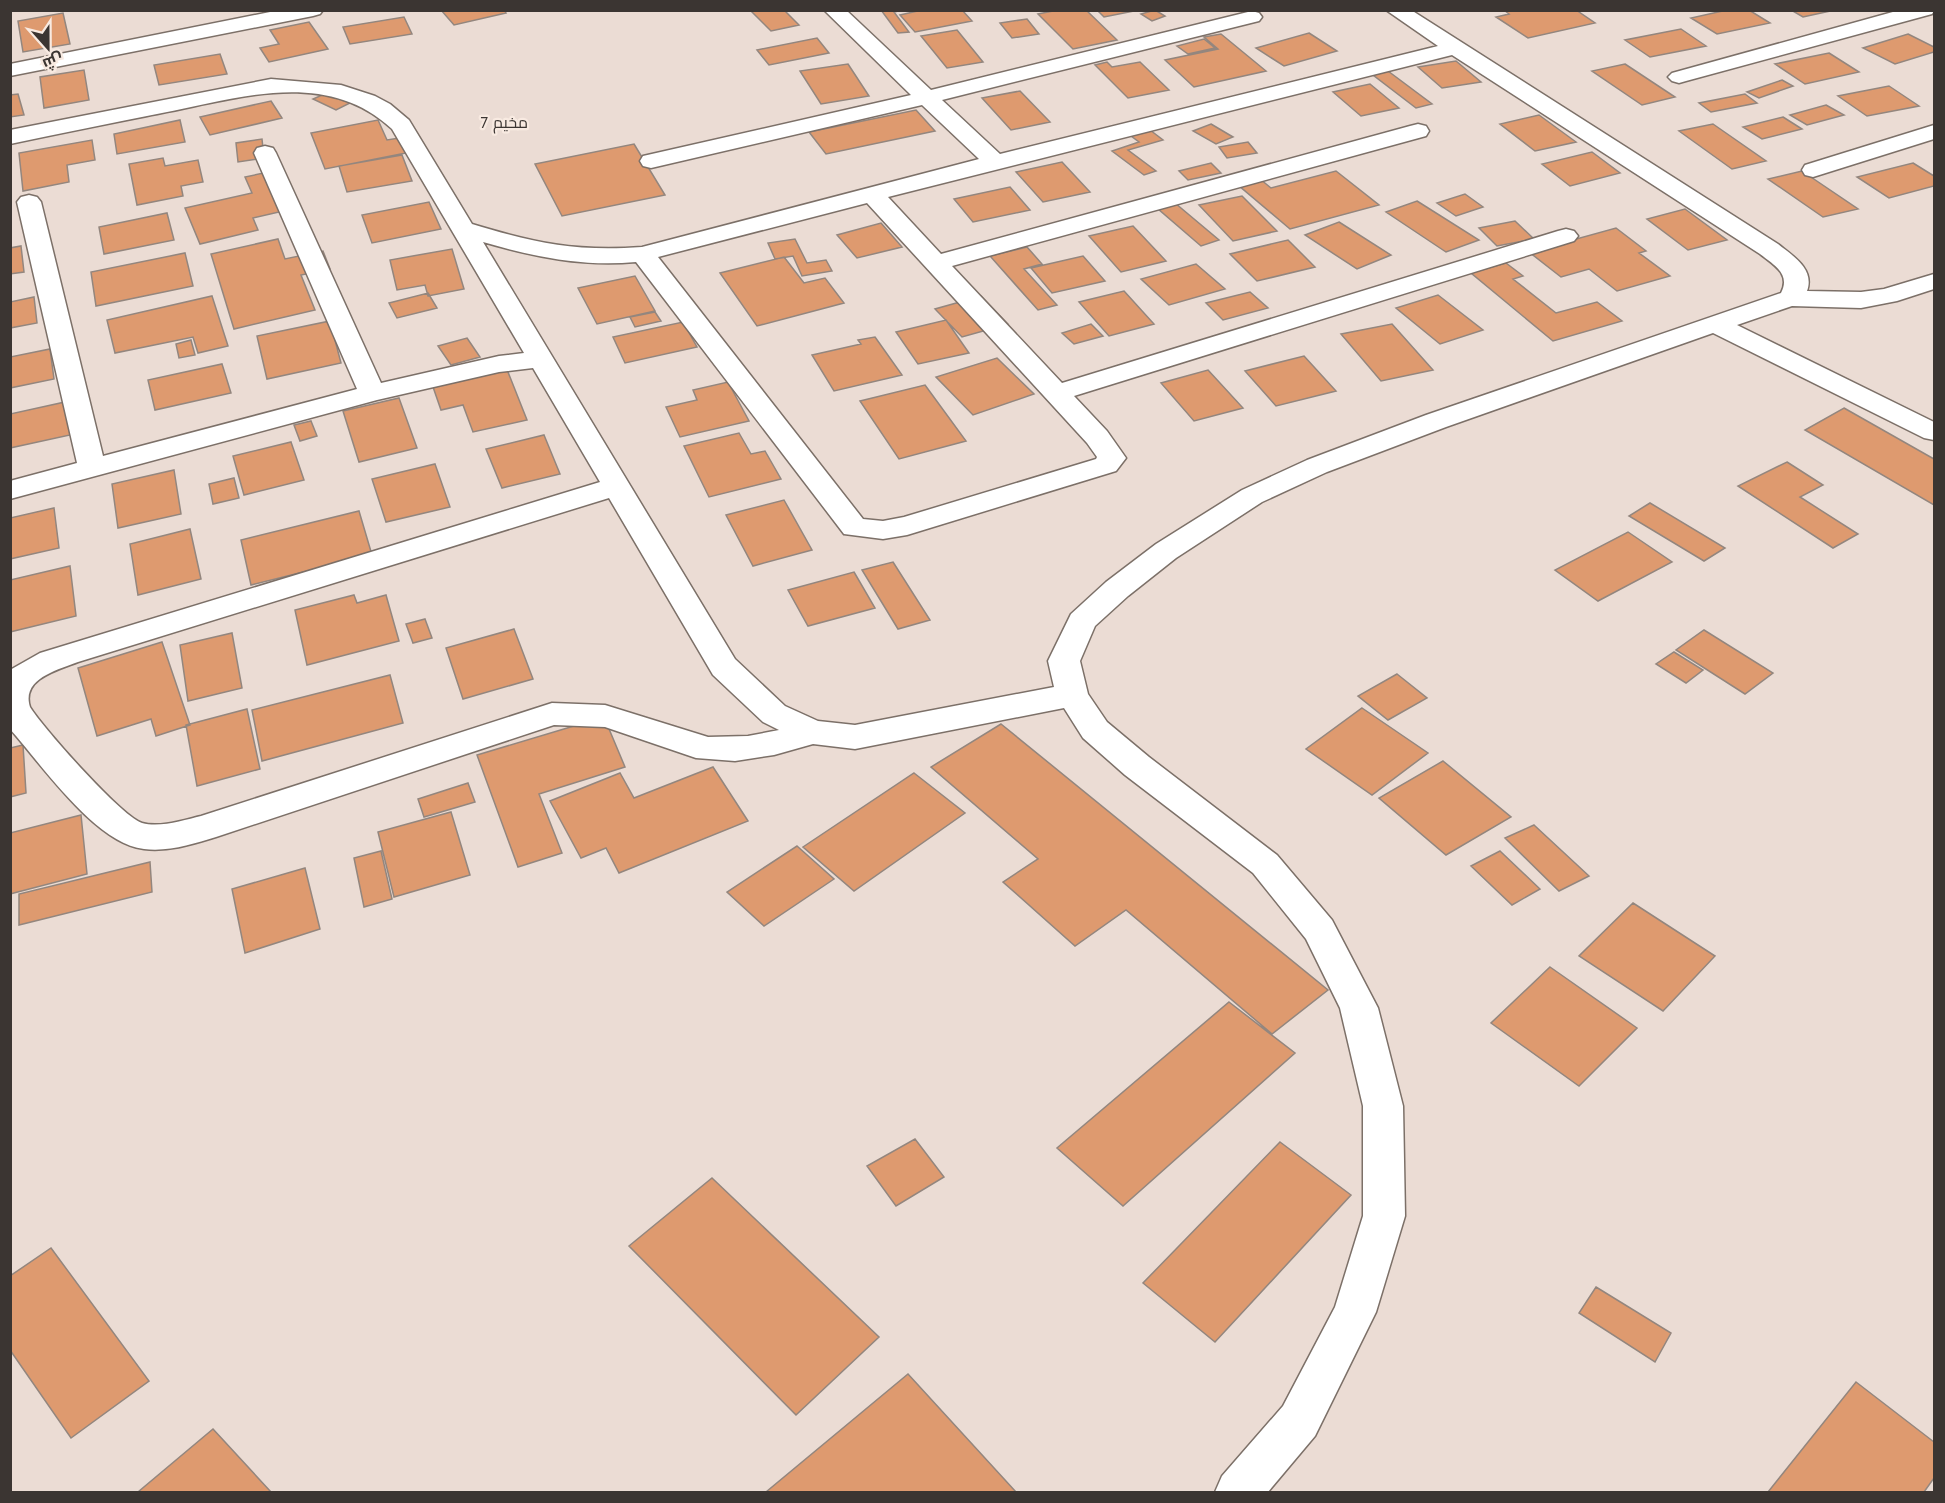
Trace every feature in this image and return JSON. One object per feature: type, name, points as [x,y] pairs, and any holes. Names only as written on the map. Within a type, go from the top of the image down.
[{"type":"street","points":[[10,70],[313,10]]},
{"type":"street","points":[[834,10],[995,162]]},
{"type":"street","points":[[1396,10],[1769,249],[1793,268],[1798,278],[1797,289],[1790,298]]},
{"type":"street","points":[[1679,77],[1925,10]]},
{"type":"street","points":[[651,161],[925,98],[1252,17]]},
{"type":"street","points":[[463,229],[520,246],[565,255],[599,258],[643,254],[995,162],[1455,48]]},
{"type":"street","points":[[10,137],[271,85],[304,86],[345,93],[379,106],[400,125],[724,667],[774,714],[812,732],[855,737],[1072,695]]},
{"type":"street","points":[[937,263],[1418,131]]},
{"type":"street","points":[[1813,170],[1935,132]]},
{"type":"street","points":[[265,153],[372,393]]},
{"type":"street","points":[[643,254],[854,526],[883,530],[907,526],[1106,465],[1112,458],[1097,436],[872,194]]},
{"type":"street","points":[[29,202],[92,468]]},
{"type":"street","points":[[1057,393],[1566,236]]},
{"type":"street","points":[[1238,1492],[1299,1421],[1355,1312],[1384,1216],[1383,1106],[1359,1008],[1319,930],[1265,864],[1137,766],[1095,730],[1072,695],[1064,661],[1082,621],[1117,589],[1166,551],[1252,496],[1317,466],[1436,421],[1790,298],[1861,300],[1888,296],[1935,281]]},
{"type":"street","points":[[1717,325],[1935,432]]},
{"type":"street","points":[[10,490],[372,393],[499,364],[540,359]]},
{"type":"street","points":[[615,487],[68,654],[34,668],[16,682],[11,697],[16,714],[112,821],[134,835],[171,837],[552,714],[580,712],[611,717],[708,749],[765,747],[812,732]]},
{"type":"building","points":[[441,10],[504,10],[506,13],[454,25]]},
{"type":"building","points":[[750,10],[784,10],[799,25],[771,31]]},
{"type":"building","points":[[881,10],[903,10],[894,12],[909,32],[898,33]]},
{"type":"building","points":[[922,10],[962,10],[972,21],[915,32],[900,15]]},
{"type":"building","points":[[1058,10],[1086,10],[1117,40],[1073,49],[1038,14]]},
{"type":"building","points":[[1097,10],[1139,10],[1104,17]]},
{"type":"building","points":[[1155,10],[1165,16],[1152,21],[1141,14]]},
{"type":"building","points":[[1504,10],[1576,10],[1595,23],[1528,38],[1496,17],[1509,14]]},
{"type":"building","points":[[1727,10],[1749,10],[1770,23],[1717,34],[1691,18]]},
{"type":"building","points":[[1791,10],[1835,10],[1803,17]]},
{"type":"building","points":[[63,13],[70,44],[23,52],[18,21]]},
{"type":"building","points":[[404,17],[412,34],[350,44],[343,27]]},
{"type":"building","points":[[1027,19],[1039,34],[1012,38],[1000,23]]},
{"type":"building","points":[[309,22],[328,49],[269,62],[260,48],[279,44],[270,30]]},
{"type":"building","points":[[1681,29],[1706,46],[1650,57],[1625,40]]},
{"type":"building","points":[[957,30],[983,62],[947,68],[921,36]]},
{"type":"building","points":[[1309,33],[1337,51],[1284,66],[1256,48]]},
{"type":"building","points":[[1221,34],[1266,71],[1194,87],[1165,60],[1218,49],[1204,37]]},
{"type":"building","points":[[1908,34],[1934,47],[1934,52],[1895,64],[1863,48]]},
{"type":"building","points":[[817,38],[829,53],[769,65],[757,50]]},
{"type":"building","points":[[1204,39],[1215,48],[1188,54],[1177,46]]},
{"type":"building","points":[[1829,53],[1859,72],[1805,84],[1775,64]]},
{"type":"building","points":[[220,54],[227,74],[159,85],[154,65]]},
{"type":"building","points":[[1456,61],[1481,82],[1442,88],[1418,67]]},
{"type":"building","points":[[1107,62],[1112,67],[1140,62],[1169,90],[1128,98],[1095,65]]},
{"type":"building","points":[[848,64],[869,96],[821,104],[800,71]]},
{"type":"building","points":[[1625,64],[1675,97],[1642,105],[1592,71]]},
{"type":"building","points":[[84,70],[89,100],[44,108],[40,77]]},
{"type":"building","points":[[1388,71],[1432,104],[1416,108],[1373,75]]},
{"type":"building","points":[[1782,80],[1793,86],[1759,98],[1747,92]]},
{"type":"building","points":[[1370,84],[1399,108],[1361,116],[1333,92]]},
{"type":"building","points":[[1889,86],[1919,106],[1867,116],[1838,96]]},
{"type":"building","points":[[338,88],[360,98],[336,110],[313,99]]},
{"type":"building","points":[[1020,91],[1050,122],[1011,130],[982,98]]},
{"type":"building","points":[[18,94],[24,115],[10,117],[10,95]]},
{"type":"building","points":[[1745,94],[1757,103],[1711,112],[1699,103]]},
{"type":"building","points":[[271,101],[282,118],[210,135],[200,117]]},
{"type":"building","points":[[1826,105],[1844,115],[1807,125],[1790,115]]},
{"type":"building","points":[[916,110],[935,131],[826,154],[809,132]]},
{"type":"building","points":[[1539,115],[1576,142],[1535,151],[1500,124]]},
{"type":"building","points":[[1783,117],[1802,129],[1762,139],[1743,127]]},
{"type":"building","points":[[180,120],[185,142],[117,154],[114,134]]},
{"type":"building","points":[[378,120],[387,140],[399,138],[406,153],[325,169],[311,133]]},
{"type":"building","points":[[1211,124],[1233,137],[1216,144],[1193,131]]},
{"type":"building","points":[[1713,124],[1766,161],[1732,169],[1679,131]]},
{"type":"building","points":[[1150,130],[1163,140],[1128,150],[1156,171],[1144,175],[1112,151],[1139,142],[1131,136]]},
{"type":"building","points":[[262,139],[264,158],[238,162],[236,143]]},
{"type":"building","points":[[92,140],[95,160],[67,165],[69,182],[23,191],[19,153]]},
{"type":"building","points":[[1248,142],[1257,153],[1227,158],[1219,147]]},
{"type":"building","points":[[634,144],[665,195],[562,216],[535,164]]},
{"type":"building","points":[[1592,152],[1620,173],[1570,186],[1542,164]]},
{"type":"building","points":[[402,155],[412,181],[347,192],[339,166]]},
{"type":"building","points":[[163,158],[165,166],[198,160],[203,182],[181,186],[183,196],[137,205],[129,164]]},
{"type":"building","points":[[1062,162],[1090,192],[1043,202],[1016,172]]},
{"type":"building","points":[[1211,163],[1221,173],[1188,180],[1179,171]]},
{"type":"building","points":[[1913,163],[1934,176],[1934,186],[1889,198],[1857,177]]},
{"type":"building","points":[[273,171],[292,209],[253,218],[258,230],[200,244],[185,208],[252,193],[245,177]]},
{"type":"building","points":[[1336,171],[1379,205],[1290,229],[1238,185],[1260,179],[1271,188]]},
{"type":"building","points":[[1802,171],[1858,209],[1823,217],[1768,179]]},
{"type":"building","points":[[1010,187],[1030,210],[973,222],[954,199]]},
{"type":"building","points":[[1465,194],[1483,207],[1456,216],[1437,203]]},
{"type":"building","points":[[1242,196],[1277,231],[1233,241],[1199,205]]},
{"type":"building","points":[[1417,201],[1479,240],[1446,252],[1386,212]]},
{"type":"building","points":[[429,202],[441,229],[372,243],[362,215]]},
{"type":"building","points":[[1175,203],[1219,240],[1201,246],[1157,208]]},
{"type":"building","points":[[1685,209],[1727,240],[1688,250],[1647,219]]},
{"type":"building","points":[[167,213],[174,240],[104,254],[99,227]]},
{"type":"building","points":[[1515,221],[1534,239],[1497,246],[1479,228]]},
{"type":"building","points":[[1339,222],[1391,255],[1357,269],[1305,235]]},
{"type":"building","points":[[881,223],[902,247],[857,258],[837,235]]},
{"type":"building","points":[[1133,226],[1166,261],[1121,272],[1089,236]]},
{"type":"building","points":[[1616,228],[1646,251],[1639,253],[1670,276],[1617,291],[1589,269],[1561,277],[1529,252]]},
{"type":"building","points":[[278,239],[285,259],[323,251],[330,269],[301,275],[315,310],[234,329],[211,254]]},
{"type":"building","points":[[795,239],[807,263],[826,260],[832,271],[802,276],[793,256],[775,259],[768,243]]},
{"type":"building","points":[[1288,240],[1315,267],[1257,281],[1230,254]]},
{"type":"building","points":[[21,246],[24,272],[10,274],[10,248]]},
{"type":"building","points":[[1027,247],[1042,264],[1024,269],[1057,305],[1038,310],[990,256]]},
{"type":"building","points":[[452,249],[464,289],[428,296],[425,285],[397,290],[390,260]]},
{"type":"building","points":[[185,253],[193,286],[96,306],[91,272]]},
{"type":"building","points":[[1083,256],[1105,281],[1052,293],[1031,268]]},
{"type":"building","points":[[784,257],[804,283],[825,278],[844,303],[757,326],[720,273]]},
{"type":"building","points":[[1506,263],[1523,276],[1513,279],[1556,313],[1597,302],[1622,321],[1553,341],[1471,273]]},
{"type":"building","points":[[1196,264],[1225,289],[1169,305],[1141,279]]},
{"type":"building","points":[[635,276],[655,311],[597,324],[578,288]]},
{"type":"building","points":[[1124,291],[1154,324],[1109,336],[1079,302]]},
{"type":"building","points":[[1250,292],[1268,308],[1223,320],[1206,303]]},
{"type":"building","points":[[428,293],[437,308],[397,318],[389,303]]},
{"type":"building","points":[[1438,295],[1483,330],[1440,344],[1396,308]]},
{"type":"building","points":[[212,296],[228,346],[198,353],[193,337],[115,353],[107,320]]},
{"type":"building","points":[[981,296],[1008,324],[962,337],[935,309]]},
{"type":"building","points":[[34,297],[37,323],[10,328],[10,302]]},
{"type":"building","points":[[655,312],[661,321],[635,327],[630,317]]},
{"type":"building","points":[[946,320],[969,353],[918,364],[896,332]]},
{"type":"building","points":[[330,321],[341,363],[267,379],[257,336]]},
{"type":"building","points":[[683,322],[697,347],[625,363],[613,337]]},
{"type":"building","points":[[1091,324],[1103,336],[1074,344],[1062,333]]},
{"type":"building","points":[[1392,324],[1433,370],[1381,381],[1341,334]]},
{"type":"building","points":[[875,337],[902,375],[834,391],[812,355],[861,344],[858,340]]},
{"type":"building","points":[[467,338],[480,357],[451,365],[438,346]]},
{"type":"building","points":[[191,340],[195,355],[179,358],[176,344]]},
{"type":"building","points":[[50,349],[54,379],[10,388],[10,357]]},
{"type":"building","points":[[1304,356],[1336,391],[1276,406],[1245,371]]},
{"type":"building","points":[[997,358],[1034,394],[973,415],[936,377]]},
{"type":"building","points":[[222,364],[231,393],[155,410],[148,380]]},
{"type":"building","points":[[506,367],[527,420],[473,432],[463,405],[441,410],[432,384]]},
{"type":"building","points":[[1208,370],[1243,408],[1194,421],[1161,383]]},
{"type":"building","points":[[728,382],[749,421],[680,437],[666,407],[697,400],[693,390]]},
{"type":"building","points":[[925,385],[966,441],[899,459],[860,401]]},
{"type":"building","points":[[399,398],[417,448],[359,462],[343,411]]},
{"type":"building","points":[[65,402],[70,435],[10,448],[10,414]]},
{"type":"building","points":[[1844,408],[1934,459],[1934,505],[1805,430]]},
{"type":"building","points":[[311,421],[317,436],[300,441],[294,425]]},
{"type":"building","points":[[739,433],[751,454],[765,451],[781,479],[709,497],[684,446]]},
{"type":"building","points":[[544,435],[560,474],[502,488],[486,449]]},
{"type":"building","points":[[291,442],[304,480],[244,495],[233,456]]},
{"type":"building","points":[[1787,462],[1823,485],[1800,497],[1858,534],[1833,548],[1738,486]]},
{"type":"building","points":[[435,464],[450,507],[386,522],[372,479]]},
{"type":"building","points":[[174,470],[181,514],[118,528],[112,484]]},
{"type":"building","points":[[234,478],[239,498],[213,504],[209,484]]},
{"type":"building","points":[[784,500],[812,550],[753,566],[726,515]]},
{"type":"building","points":[[1650,503],[1725,548],[1704,561],[1629,516]]},
{"type":"building","points":[[54,508],[59,548],[10,559],[10,518]]},
{"type":"building","points":[[359,511],[372,555],[251,585],[241,540]]},
{"type":"building","points":[[190,529],[201,579],[138,595],[130,544]]},
{"type":"building","points":[[1628,532],[1672,562],[1598,601],[1555,570]]},
{"type":"building","points":[[893,562],[930,620],[898,629],[862,570]]},
{"type":"building","points":[[70,566],[76,616],[10,632],[10,580]]},
{"type":"building","points":[[854,572],[875,608],[808,626],[788,590]]},
{"type":"building","points":[[354,595],[357,603],[386,595],[399,641],[307,665],[295,610]]},
{"type":"building","points":[[425,619],[432,638],[413,643],[406,624]]},
{"type":"building","points":[[514,629],[533,679],[463,699],[446,648]]},
{"type":"building","points":[[1704,630],[1773,673],[1745,694],[1676,650]]},
{"type":"building","points":[[232,633],[242,688],[188,701],[180,645]]},
{"type":"building","points":[[162,642],[190,725],[156,736],[151,719],[97,736],[78,668]]},
{"type":"building","points":[[1674,652],[1703,670],[1686,683],[1656,664]]},
{"type":"building","points":[[1397,674],[1427,698],[1388,720],[1358,696]]},
{"type":"building","points":[[390,675],[403,723],[262,761],[252,710]]},
{"type":"building","points":[[1362,708],[1428,753],[1372,795],[1306,749]]},
{"type":"building","points":[[247,709],[260,769],[197,786],[186,725]]},
{"type":"building","points":[[604,717],[625,767],[539,794],[562,853],[518,867],[477,755]]},
{"type":"building","points":[[1001,724],[1328,990],[1272,1034],[1126,910],[1075,946],[1003,882],[1038,859],[931,767]]},
{"type":"building","points":[[23,745],[26,793],[10,797],[10,748]]},
{"type":"building","points":[[1443,761],[1511,817],[1446,855],[1379,798]]},
{"type":"building","points":[[713,767],[748,821],[619,873],[606,848],[581,858],[550,801],[620,773],[634,798]]},
{"type":"building","points":[[914,773],[965,813],[854,891],[803,847]]},
{"type":"building","points":[[468,783],[475,802],[424,817],[418,799]]},
{"type":"building","points":[[451,812],[470,875],[394,897],[378,832]]},
{"type":"building","points":[[81,815],[87,874],[10,894],[10,833]]},
{"type":"building","points":[[1534,825],[1589,876],[1559,891],[1505,838]]},
{"type":"building","points":[[797,846],[834,879],[764,926],[727,892]]},
{"type":"building","points":[[381,851],[392,899],[364,907],[354,858]]},
{"type":"building","points":[[1500,851],[1540,889],[1512,905],[1471,866]]},
{"type":"building","points":[[150,862],[152,892],[19,925],[19,894]]},
{"type":"building","points":[[305,868],[320,929],[245,953],[232,889]]},
{"type":"building","points":[[1633,903],[1715,956],[1663,1011],[1579,956]]},
{"type":"building","points":[[1550,967],[1637,1028],[1579,1086],[1491,1023]]},
{"type":"building","points":[[1229,1002],[1295,1053],[1123,1206],[1057,1148]]},
{"type":"building","points":[[915,1139],[944,1177],[896,1206],[867,1166]]},
{"type":"building","points":[[1280,1142],[1351,1195],[1215,1342],[1143,1283]]},
{"type":"building","points":[[712,1178],[879,1337],[796,1415],[629,1246]]},
{"type":"building","points":[[51,1248],[149,1381],[71,1438],[10,1350],[10,1276]]},
{"type":"building","points":[[1596,1287],[1671,1333],[1655,1362],[1579,1313]]},
{"type":"building","points":[[908,1374],[1016,1492],[766,1492]]},
{"type":"building","points":[[1856,1382],[1934,1442],[1934,1478],[1924,1492],[1768,1492]]},
{"type":"building","points":[[213,1429],[271,1492],[138,1492]]},
{"type":"district","name":"مخيم 7","points":[[504,122]]}]
